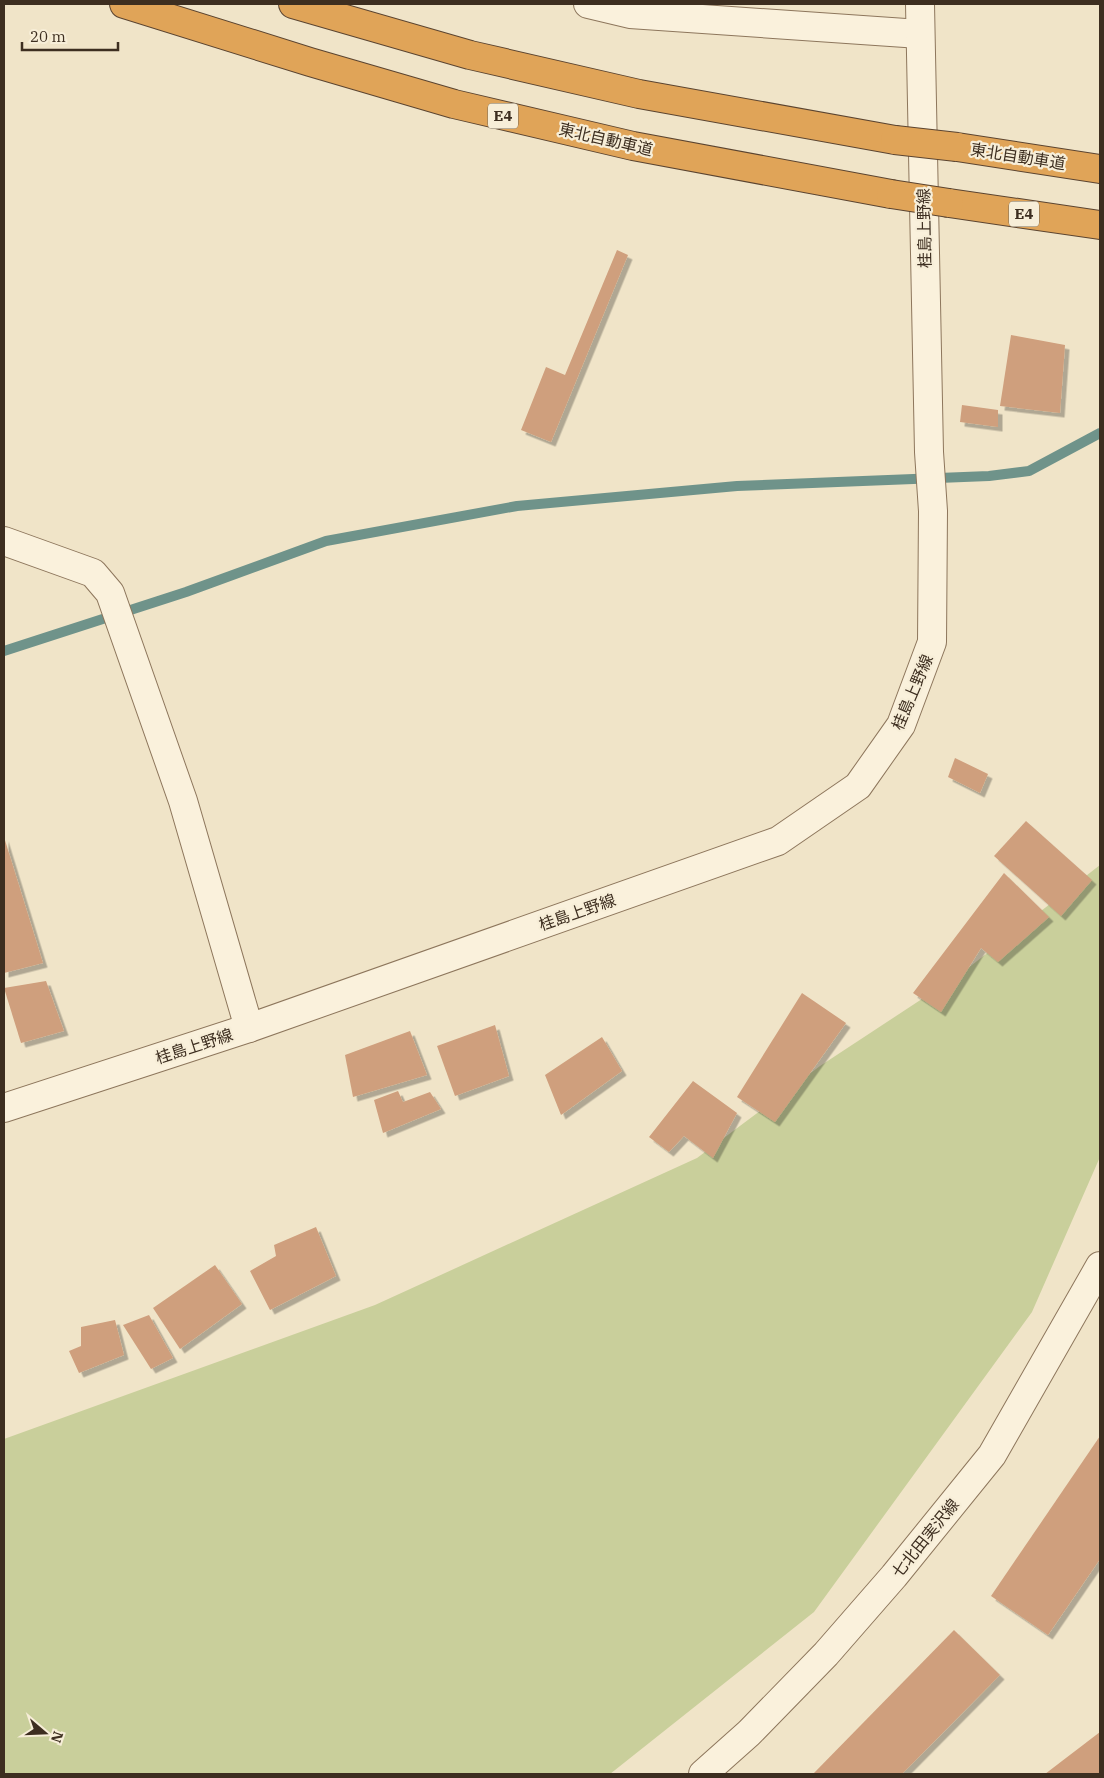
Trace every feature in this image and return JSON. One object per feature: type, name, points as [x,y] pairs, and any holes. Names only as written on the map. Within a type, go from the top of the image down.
[{"type":"highway","name":"東北自動車道","points":[[124,4],[310,62],[454,104],[633,146],[891,194],[1100,225]]},
{"type":"highway","name":"東北自動車道","points":[[292,4],[470,55],[639,94],[895,140],[957,147],[1100,169]]},
{"type":"street","points":[[588,4],[630,14],[920,34]]},
{"type":"street","name":"桂島上野線","points":[[4,1108],[249,1028],[778,841],[858,786],[900,725],[932,642],[933,511],[920,4]]},
{"type":"street","points":[[4,541],[93,573],[110,593],[183,801],[249,1028]]},
{"type":"street","name":"七北田実沢線","points":[[703,1774],[749,1732],[826,1654],[894,1576],[992,1455],[1100,1266]]},
{"type":"green space","points":[[1100,865],[1100,1157],[1032,1312],[814,1612],[610,1774],[4,1774],[4,1439],[375,1305],[697,1158],[820,1066],[963,972]]},
{"type":"building","points":[[617,250],[628,255],[551,442],[521,430],[546,367],[565,375]]},
{"type":"building","points":[[1011,335],[1065,345],[1060,413],[1000,406]]},
{"type":"building","points":[[962,405],[998,410],[998,427],[960,422]]},
{"type":"building","points":[[955,758],[988,774],[980,793],[948,777]]},
{"type":"building","points":[[1026,821],[1092,880],[1061,916],[994,856]]},
{"type":"building","points":[[4,837],[43,963],[4,973]]},
{"type":"building","points":[[1004,873],[1049,917],[998,962],[981,948],[941,1012],[913,993]]},
{"type":"building","points":[[46,981],[64,1031],[21,1043],[4,988]]},
{"type":"building","points":[[802,993],[846,1023],[775,1122],[737,1097]]},
{"type":"building","points":[[495,1025],[509,1076],[455,1096],[437,1046]]},
{"type":"building","points":[[410,1031],[427,1075],[353,1097],[345,1055]]},
{"type":"building","points":[[602,1037],[622,1071],[561,1115],[545,1075]]},
{"type":"building","points":[[693,1081],[737,1113],[713,1158],[684,1136],[669,1152],[649,1137]]},
{"type":"building","points":[[398,1091],[403,1102],[430,1092],[441,1109],[383,1133],[374,1100]]},
{"type":"building","points":[[316,1227],[336,1276],[270,1310],[250,1271],[276,1256],[274,1245]]},
{"type":"building","points":[[215,1265],[242,1304],[180,1349],[153,1308]]},
{"type":"building","points":[[149,1315],[173,1358],[151,1369],[123,1325]]},
{"type":"building","points":[[115,1320],[124,1355],[79,1373],[69,1351],[81,1346],[81,1327]]},
{"type":"building","points":[[1100,1436],[1100,1559],[1048,1635],[991,1596]]},
{"type":"building","points":[[954,1630],[1000,1675],[902,1774],[813,1774]]},
{"type":"building","points":[[1100,1732],[1100,1774],[1045,1774]]},
{"type":"waterway","points":[[4,651],[186,592],[326,541],[517,506],[737,486],[989,476],[1029,471],[1100,433]]}]
